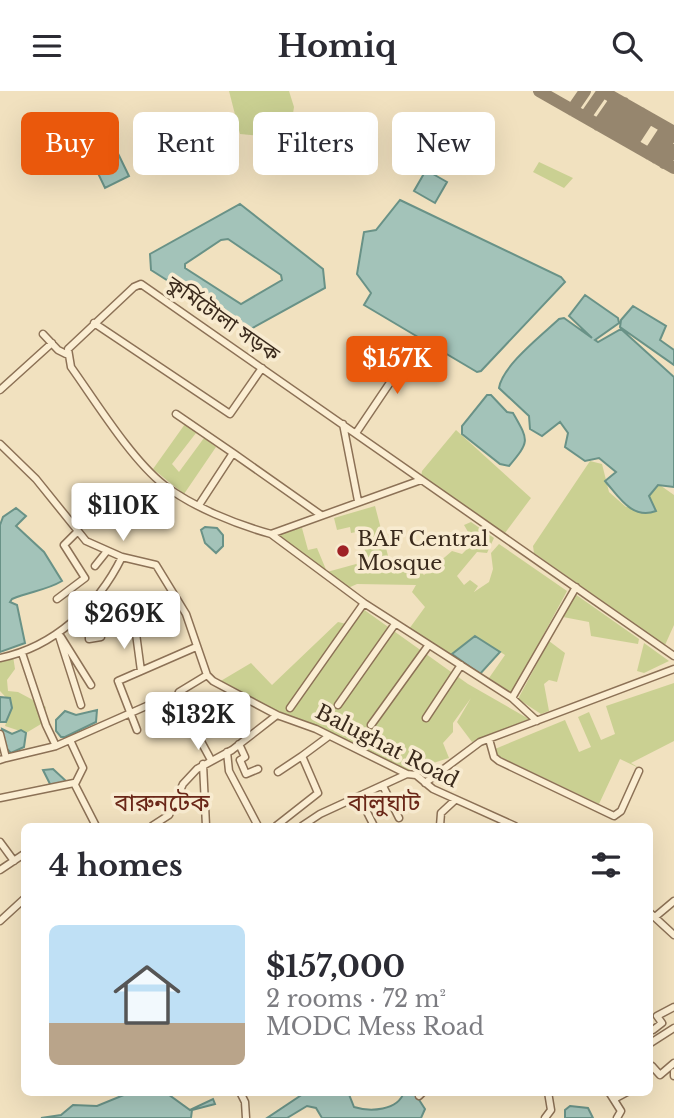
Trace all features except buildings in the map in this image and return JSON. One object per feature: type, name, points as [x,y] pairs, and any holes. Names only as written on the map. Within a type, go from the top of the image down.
[{"type":"street","name":"কুর্মিটোলা সড়ক","points":[[66,354],[71,345],[94,323],[141,284],[674,656]]},
{"type":"street","points":[[94,323],[230,414],[262,367]]},
{"type":"street","points":[[43,334],[66,354],[71,367],[144,464],[163,484],[199,505],[271,534],[364,603],[512,698],[537,721]]},
{"type":"street","points":[[0,390],[52,344]]},
{"type":"street","points":[[356,433],[416,344]]},
{"type":"street","points":[[176,414],[321,515]]},
{"type":"street","points":[[342,423],[358,501]]},
{"type":"street","points":[[0,444],[24,467],[86,541],[122,557],[149,563],[158,568],[186,614],[207,675],[178,692],[173,707],[155,713]]},
{"type":"street","points":[[199,505],[233,453]]},
{"type":"street","points":[[271,534],[421,480]]},
{"type":"street","points":[[57,599],[85,578],[64,545],[78,531]]},
{"type":"street","points":[[95,566],[107,551]]},
{"type":"street","points":[[0,658],[45,644],[89,605],[113,576],[122,557]]},
{"type":"street","points":[[512,698],[576,587]]},
{"type":"street","points":[[290,708],[364,603]]},
{"type":"street","points":[[89,605],[89,639],[101,637]]},
{"type":"street","points":[[338,705],[396,624]]},
{"type":"street","points":[[135,626],[141,671]]},
{"type":"street","points":[[58,633],[91,685]]},
{"type":"street","points":[[58,633],[81,705]]},
{"type":"street","points":[[371,725],[428,646]]},
{"type":"street","points":[[136,730],[118,681],[197,647]]},
{"type":"street","points":[[22,653],[46,726],[56,746]]},
{"type":"street","points":[[426,717],[461,665]]},
{"type":"street","points":[[425,783],[463,753],[489,739],[674,669]]},
{"type":"street","name":"Balughat Road","points":[[207,675],[224,689],[407,774],[416,775],[455,800],[508,823]]},
{"type":"street","points":[[0,734],[3,759],[56,746],[152,704],[162,729]]},
{"type":"street","points":[[158,823],[169,814],[183,784],[203,764],[227,752],[277,715]]},
{"type":"street","points":[[198,736],[211,760]]},
{"type":"street","points":[[278,772],[329,736]]},
{"type":"street","points":[[489,739],[494,757],[499,761],[614,816],[621,810],[639,771]]},
{"type":"street","points":[[71,740],[83,768],[75,784]]},
{"type":"street","points":[[239,744],[245,757],[240,760],[246,774],[258,769]]},
{"type":"street","points":[[227,752],[229,771],[256,823]]},
{"type":"street","points":[[280,823],[318,792],[302,756]]},
{"type":"street","points":[[203,764],[205,823]]},
{"type":"street","points":[[308,823],[407,774]]},
{"type":"street","points":[[0,798],[75,784]]},
{"type":"street","points":[[75,784],[94,823]]},
{"type":"street","points":[[383,786],[399,818]]},
{"type":"street","points":[[359,796],[372,823]]},
{"type":"street","points":[[440,823],[441,813],[455,800]]},
{"type":"street","points":[[0,842],[13,862]]},
{"type":"street","points":[[0,870],[21,856]]},
{"type":"street","points":[[653,913],[674,901]]},
{"type":"street","points":[[0,921],[21,902]]},
{"type":"street","points":[[653,915],[674,935]]},
{"type":"street","points":[[664,1034],[657,1016],[674,1007]]},
{"type":"street","points":[[653,1030],[661,1025]]},
{"type":"street","points":[[653,1041],[674,1028]]},
{"type":"street","points":[[653,1068],[660,1075],[674,1063]]},
{"type":"street","points":[[242,1096],[246,1118]]},
{"type":"street","points":[[545,1118],[551,1110],[549,1096]]},
{"type":"street","points":[[612,1096],[621,1111],[617,1118]]},
{"type":"street","points":[[614,1099],[620,1096]]},
{"type":"green space","points":[[229,91],[289,91],[294,107],[293,112],[253,112],[253,135],[240,134],[239,112],[234,112]]},
{"type":"green space","points":[[539,162],[573,178],[564,188],[533,172]]},
{"type":"green space","points":[[185,424],[196,433],[172,464],[179,472],[204,438],[216,447],[184,494],[153,469]]},
{"type":"green space","points":[[456,430],[531,498],[505,533],[421,477],[422,471]]},
{"type":"green space","points":[[590,461],[602,464],[609,492],[626,507],[647,506],[641,493],[657,483],[674,495],[674,625],[665,645],[534,553],[533,546]]},
{"type":"green space","points":[[375,506],[392,571],[415,565],[424,575],[452,551],[462,554],[474,542],[464,525],[471,522],[494,538],[487,553],[477,552],[457,576],[464,585],[470,580],[478,586],[474,592],[489,582],[493,569],[491,553],[499,544],[567,591],[512,693],[489,678],[505,655],[475,636],[449,656],[409,629],[425,607],[412,592],[416,585],[357,584],[348,588],[279,540],[281,532],[302,528],[308,550],[317,548],[327,572],[367,561],[361,531],[351,533],[350,527],[337,530],[334,518]]},
{"type":"green space","points":[[128,593],[148,599],[154,611],[165,614],[166,625],[110,613],[109,628],[93,633],[89,619],[97,617],[103,602],[116,595]]},
{"type":"green space","points":[[575,594],[639,639],[638,644],[591,636],[589,622],[563,617]]},
{"type":"green space","points":[[363,609],[468,684],[529,719],[472,742],[457,722],[471,698],[453,723],[453,732],[443,743],[449,758],[430,764],[419,774],[415,770],[411,773],[380,761],[219,682],[251,663],[272,685],[338,622],[351,625]]},
{"type":"green space","points":[[549,641],[565,653],[557,682],[549,680],[544,684],[549,711],[541,714],[518,699]]},
{"type":"green space","points":[[644,643],[669,661],[644,673],[637,671]]},
{"type":"green space","points":[[13,656],[15,669],[7,680],[8,691],[18,692],[46,707],[41,724],[26,733],[5,726],[12,704],[0,691],[0,658]]},
{"type":"green space","points":[[674,683],[674,741],[631,763],[641,769],[620,759],[599,804],[494,754],[495,749],[565,720],[579,752],[591,747],[578,717],[589,712],[601,740],[615,734],[606,706]]},
{"type":"water","points":[[119,156],[129,176],[105,188],[99,175],[119,175]]},
{"type":"water","points":[[423,175],[435,175],[447,182],[435,203],[414,191]]},
{"type":"water","points":[[400,200],[561,277],[565,282],[481,371],[477,372],[364,305],[371,293],[357,274],[364,232],[376,230]]},
{"type":"water","points":[[240,204],[323,269],[325,288],[247,331],[151,270],[150,254]],"holes":[[[228,239],[281,275],[282,280],[241,304],[185,268],[185,264],[221,240]]]},
{"type":"water","points":[[585,295],[618,318],[619,323],[595,340],[598,342],[621,329],[674,377],[674,487],[658,485],[649,496],[656,511],[647,513],[633,510],[605,481],[616,472],[599,458],[585,461],[565,447],[568,433],[560,422],[542,436],[530,429],[529,416],[499,388],[507,370],[559,319],[564,318],[592,338],[569,316]]},
{"type":"water","points":[[633,306],[666,326],[660,340],[674,350],[674,365],[620,327],[621,320]]},
{"type":"water","points":[[487,395],[491,395],[507,412],[513,413],[524,435],[524,446],[509,466],[500,464],[462,434],[462,426]]},
{"type":"water","points":[[16,508],[26,516],[16,526],[44,552],[62,581],[12,599],[10,602],[17,605],[25,643],[0,652],[0,525],[3,517]]},
{"type":"water","points":[[205,527],[217,528],[223,535],[223,546],[216,553],[205,543],[201,530]]},
{"type":"water","points":[[475,636],[500,652],[480,674],[452,654]]},
{"type":"water","points":[[0,697],[10,698],[12,708],[6,722],[0,722]]},
{"type":"water","points":[[97,710],[96,722],[65,737],[61,737],[56,731],[56,720],[65,711],[76,715]]},
{"type":"water","points":[[2,729],[12,734],[21,730],[26,733],[24,747],[11,753],[5,747]]},
{"type":"water","points":[[53,769],[66,781],[51,786],[43,770]]},
{"type":"water","points":[[121,1096],[171,1096],[190,1110],[213,1099],[215,1104],[192,1110],[191,1118],[41,1118],[61,1115],[73,1105],[97,1106]]},
{"type":"water","points":[[300,1096],[350,1096],[354,1107],[383,1109],[396,1103],[402,1096],[417,1096],[425,1109],[421,1118],[322,1118],[316,1108],[307,1106],[287,1118],[267,1118]]},
{"type":"water","points":[[570,1106],[588,1108],[593,1118],[565,1118],[565,1110]]},
{"type":"taxiway","points":[[539,91],[674,168]]},
{"type":"taxiway","points":[[572,110],[585,91]]},
{"type":"taxiway","points":[[602,91],[674,132],[656,158]]},
{"type":"taxiway","points":[[585,117],[603,91]]},
{"type":"taxiway","points":[[598,125],[616,99]]},
{"type":"taxiway","points":[[606,129],[624,103]]},
{"type":"taxiway","points":[[615,134],[632,108]]},
{"type":"taxiway","points":[[623,139],[641,113]]},
{"type":"taxiway","points":[[632,144],[649,118]]},
{"type":"taxiway","points":[[649,154],[666,128]]},
{"type":"taxiway","points":[[664,163],[674,150]]},
{"type":"place","name":"BAF Central Mosque","points":[[343,551]]},
{"type":"district","name":"বারুনটেক","points":[[162,802]]},
{"type":"district","name":"বালুঘাট","points":[[384,802]]}]
